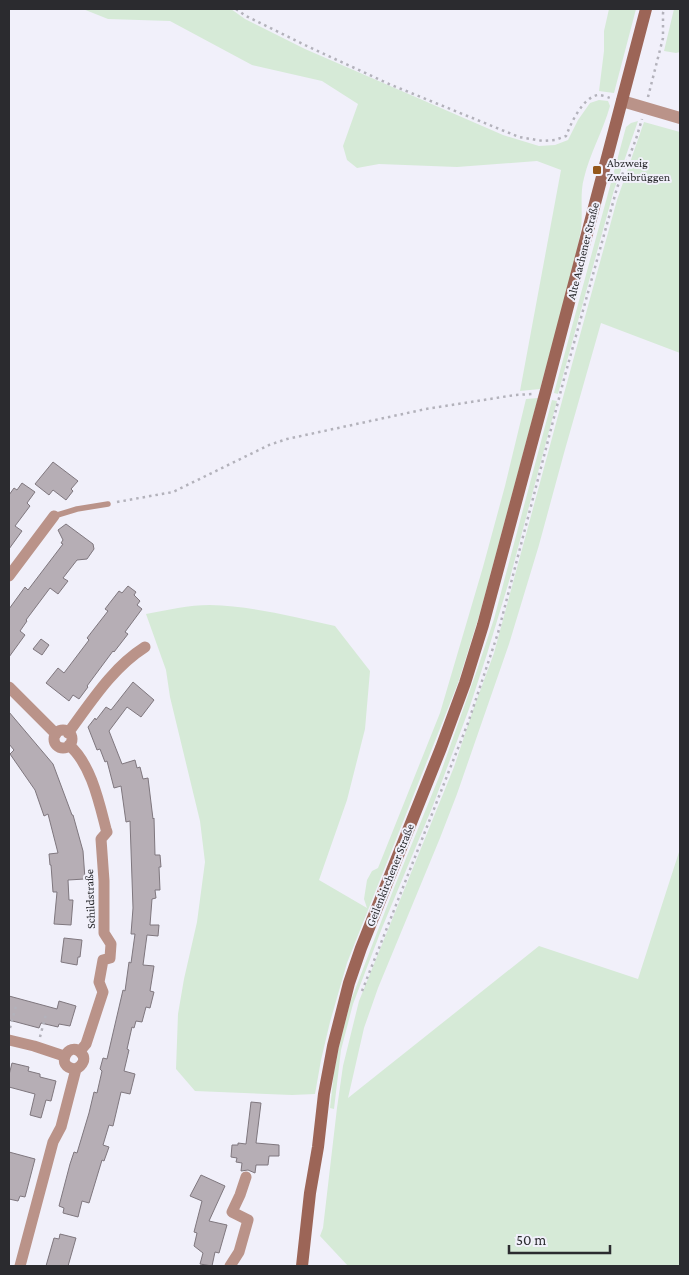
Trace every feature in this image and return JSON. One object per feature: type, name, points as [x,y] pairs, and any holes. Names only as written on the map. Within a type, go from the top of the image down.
[{"type":"main road","name":"Alte Aachener Straße","points":[[519,493],[646,9]]},
{"type":"main road","name":"Geilenkirchener Straße","points":[[302,1266],[324,1094],[332,1046],[349,983],[465,683],[519,493]]},
{"type":"street","points":[[622,100],[680,118]]},
{"type":"street","points":[[10,574],[54,516]]},
{"type":"street","points":[[68,732],[116,670],[145,647]]},
{"type":"street","name":"Schildstraße","points":[[9,687],[56,734],[54,742],[57,746],[61,748],[69,745],[76,752],[97,792],[106,829],[101,839],[104,881],[104,933],[111,944],[110,958],[102,960],[99,982],[103,992],[86,1044],[80,1051],[84,1061],[76,1069],[61,1127],[53,1142],[20,1266]]},
{"type":"street","points":[[56,734],[59,731],[68,732]]},
{"type":"street","points":[[68,732],[71,739],[69,745]]},
{"type":"street","points":[[9,1040],[64,1056]]},
{"type":"street","points":[[64,1056],[71,1050],[80,1051]]},
{"type":"street","points":[[64,1056],[67,1066],[76,1069]]},
{"type":"street","points":[[230,1266],[239,1252],[248,1220],[232,1212],[246,1177]]},
{"type":"lane","points":[[54,516],[108,504]]},
{"type":"path","points":[[236,9],[246,16],[307,46],[389,84],[519,137],[544,141],[555,140],[566,136],[582,106],[590,98],[599,95],[622,100]]},
{"type":"path","points":[[108,504],[172,492],[269,445],[287,439],[426,409],[515,395],[545,394]]},
{"type":"path","points":[[9,1035],[16,1006]]},
{"type":"path","points":[[37,1047],[46,1014]]},
{"type":"green space","points":[[83,9],[231,9],[245,19],[305,49],[503,135],[539,146],[555,145],[568,140],[578,120],[590,103],[599,100],[608,101],[610,106],[584,178],[581,228],[576,254],[540,389],[520,391],[561,170],[537,161],[457,167],[379,164],[357,168],[347,160],[343,146],[358,104],[322,81],[252,65],[170,21],[108,19]]},
{"type":"green space","points":[[609,9],[636,9],[614,93],[599,91],[604,51],[604,31]]},
{"type":"green space","points":[[674,9],[680,9],[680,52],[676,53],[664,51]]},
{"type":"green space","points":[[638,121],[614,190],[558,394],[554,393],[626,127]]},
{"type":"green space","points":[[644,122],[680,132],[680,353],[601,323],[539,545],[509,644],[457,794],[378,988],[364,1028],[348,1098],[539,946],[638,979],[680,849],[680,1266],[348,1266],[320,1236],[323,1228],[343,1066],[359,1001],[454,767],[494,653],[617,200]]},
{"type":"green space","points":[[538,398],[480,613],[458,683],[347,963],[330,1022],[315,1094],[292,1095],[195,1091],[176,1069],[178,1014],[197,922],[205,862],[200,821],[170,697],[166,670],[146,614],[194,606],[242,607],[335,626],[370,671],[365,729],[347,800],[319,880],[367,908],[364,899],[367,880],[372,871],[378,868],[440,713],[483,567],[526,399]]},
{"type":"green space","points":[[552,400],[557,401],[510,578],[487,654],[469,709],[432,808],[382,928],[353,1004],[341,1050],[334,1109],[330,1108],[334,1072],[350,1003],[441,772],[477,670],[494,619]]},
{"type":"building","points":[[53,462],[78,481],[71,489],[73,491],[66,500],[53,490],[49,495],[35,484]]},
{"type":"building","points":[[22,483],[35,492],[27,503],[30,506],[15,526],[22,531],[9,549],[9,495],[14,488],[17,490]]},
{"type":"building","points":[[66,524],[93,544],[94,549],[87,559],[77,560],[63,578],[68,581],[58,594],[50,588],[26,620],[20,631],[25,635],[9,657],[9,609],[25,587],[28,590],[63,544],[61,543],[63,540],[58,530]]},
{"type":"building","points":[[128,586],[136,592],[134,595],[140,601],[137,605],[142,609],[125,632],[128,634],[113,651],[79,699],[73,695],[69,701],[46,683],[58,668],[64,673],[108,611],[105,609],[119,591],[122,593]]},
{"type":"building","points":[[41,639],[49,645],[42,655],[33,649]]},
{"type":"building","points":[[133,682],[154,700],[141,717],[127,707],[109,731],[122,764],[135,760],[137,768],[140,767],[143,779],[148,778],[154,818],[155,855],[160,855],[161,867],[159,867],[160,890],[155,890],[156,898],[152,899],[150,925],[159,925],[158,936],[147,935],[143,965],[154,966],[150,991],[154,992],[150,1008],[146,1007],[142,1022],[136,1021],[134,1028],[132,1027],[124,1071],[135,1074],[130,1094],[121,1092],[113,1126],[109,1125],[103,1145],[109,1147],[104,1161],[102,1160],[89,1203],[82,1201],[78,1217],[63,1213],[64,1208],[59,1206],[70,1164],[74,1152],[77,1153],[94,1092],[97,1093],[103,1058],[107,1059],[123,990],[125,991],[135,934],[131,934],[133,908],[130,821],[126,822],[121,786],[114,788],[107,761],[105,762],[100,749],[97,750],[88,727],[106,707],[111,710]]},
{"type":"building","points":[[9,712],[53,764],[73,815],[83,851],[85,879],[68,880],[69,900],[73,900],[71,925],[54,924],[57,892],[53,892],[49,854],[58,853],[48,814],[44,816],[35,790],[10,754],[14,750],[9,744]]},
{"type":"building","points":[[64,938],[82,940],[77,965],[61,962]]},
{"type":"building","points":[[9,996],[57,1009],[59,1001],[76,1006],[70,1026],[59,1024],[58,1027],[41,1023],[39,1028],[9,1020]]},
{"type":"building","points":[[12,1063],[29,1067],[28,1071],[40,1074],[40,1077],[56,1081],[51,1101],[46,1100],[41,1118],[30,1115],[35,1094],[9,1087]]},
{"type":"building","points":[[251,1102],[261,1103],[256,1143],[279,1145],[279,1156],[269,1156],[268,1165],[256,1165],[255,1173],[248,1170],[241,1171],[242,1163],[236,1162],[237,1158],[231,1157],[232,1145],[238,1145],[238,1143],[246,1144]]},
{"type":"building","points":[[9,1152],[35,1159],[25,1197],[20,1196],[18,1201],[9,1199]]},
{"type":"building","points":[[201,1175],[225,1186],[209,1221],[227,1225],[219,1253],[215,1252],[212,1266],[200,1264],[203,1253],[194,1246],[197,1233],[194,1232],[202,1201],[190,1196]]},
{"type":"building","points":[[60,1234],[76,1238],[68,1266],[46,1266],[54,1238],[59,1239]]},
{"type":"place","name":"Abzweig Zweibrüggen","points":[[597,170]]}]
